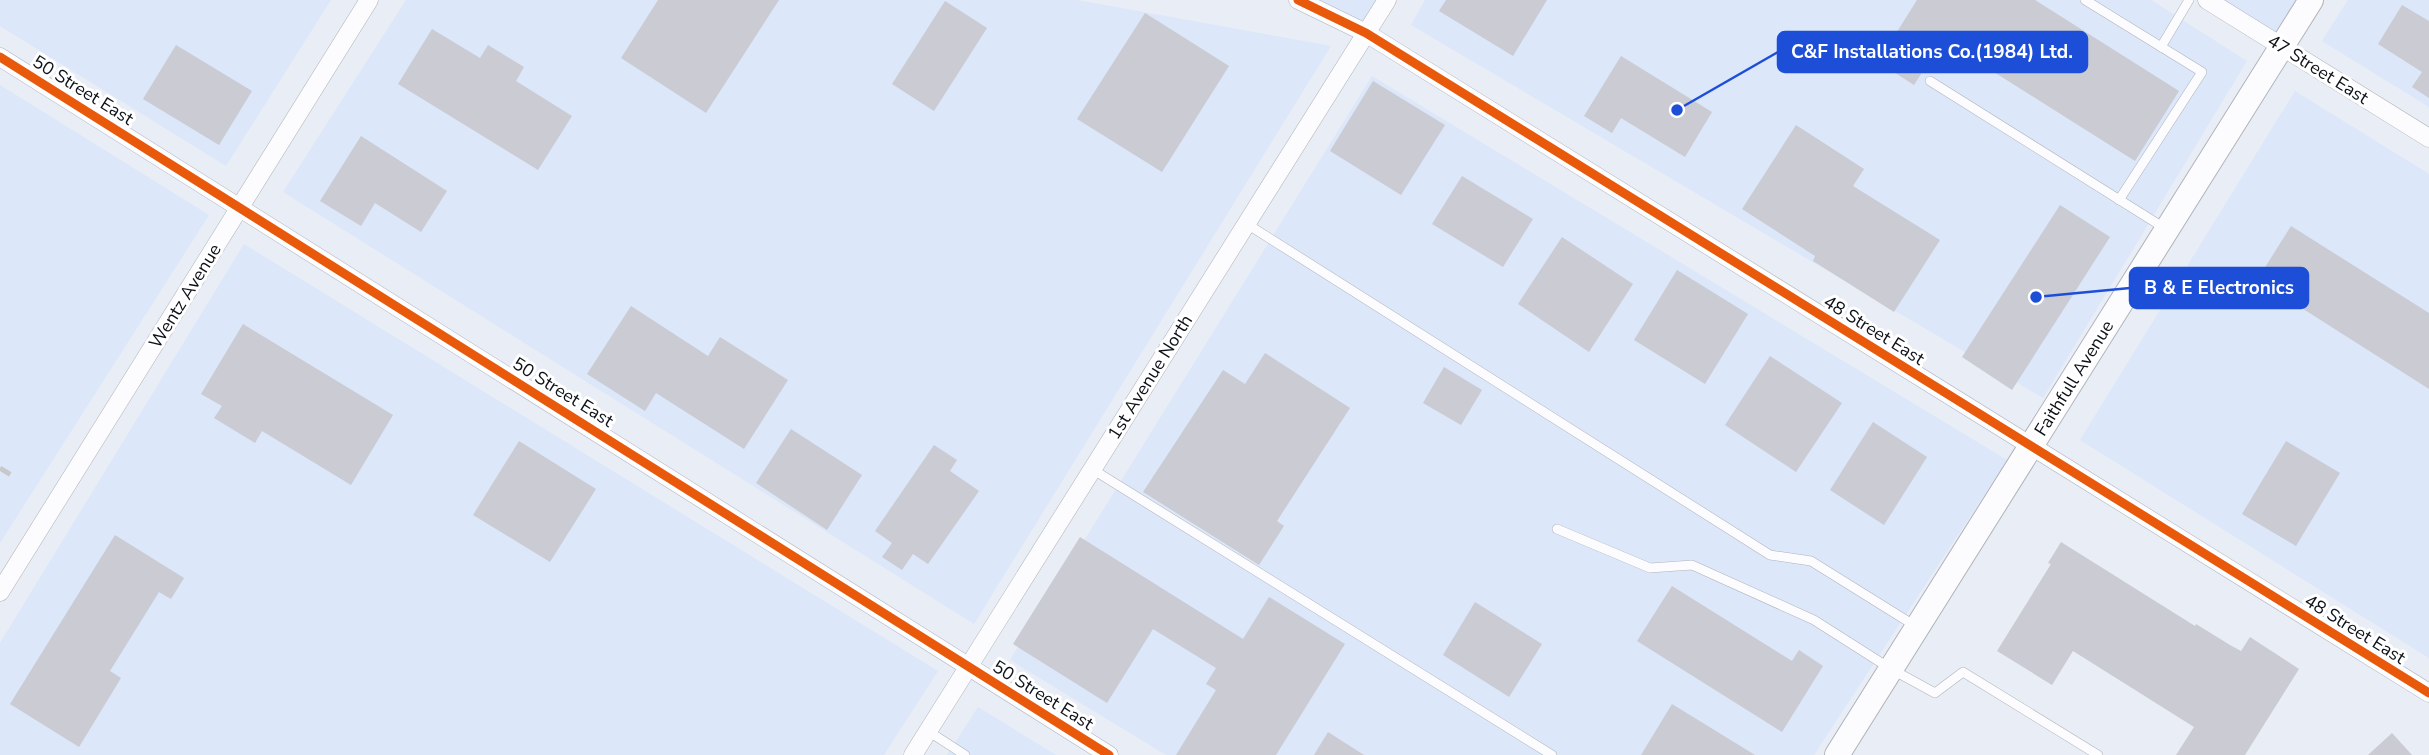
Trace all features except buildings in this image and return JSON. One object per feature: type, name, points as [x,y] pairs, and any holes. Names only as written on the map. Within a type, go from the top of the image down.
[{"type":"street","name":"Wentz Avenue","points":[[0,592],[369,0]]},
{"type":"street","name":"48 Street East","points":[[1298,0],[1366,33],[2429,694]]},
{"type":"street","name":"1st Avenue North","points":[[913,755],[1387,0]]},
{"type":"street","name":"47 Street East","points":[[2207,0],[2429,138]]},
{"type":"street","name":"Faithfull Avenue","points":[[1837,755],[2311,0]]},
{"type":"street","name":"50 Street East","points":[[0,57],[1109,755]]},
{"type":"lane","points":[[2085,0],[2202,72],[2119,200]]},
{"type":"lane","points":[[2161,47],[2189,0]]},
{"type":"lane","points":[[1930,82],[2167,230]]},
{"type":"lane","points":[[1247,224],[1770,555],[1811,561],[1917,628]]},
{"type":"lane","points":[[1092,469],[1552,755]]},
{"type":"lane","points":[[1557,528],[1650,568],[1692,565],[1814,621],[1935,693],[1963,672],[2098,755]]},
{"type":"lane","points":[[928,731],[965,755]]},
{"type":"shaded area","points":[[0,0],[331,0],[226,166],[0,26]]},
{"type":"shaded area","points":[[406,0],[1077,0],[1331,46],[974,624],[283,192]]},
{"type":"shaded area","points":[[1298,0],[1387,0],[1366,33]]},
{"type":"shaded area","points":[[1425,0],[2151,0],[2247,61],[2043,398],[1411,25]]},
{"type":"shaded area","points":[[2207,0],[2311,0],[2282,47]]},
{"type":"shaded area","points":[[2348,0],[2429,0],[2429,107],[2322,41]]},
{"type":"shaded area","points":[[1372,76],[2007,460],[1814,755],[1166,755],[1010,660]]},
{"type":"shaded area","points":[[0,85],[209,215],[0,543]]},
{"type":"shaded area","points":[[2295,91],[2429,174],[2429,658],[2080,440]]},
{"type":"shaded area","points":[[244,244],[938,671],[884,755],[0,755],[0,643]]},
{"type":"shaded area","points":[[978,707],[1056,755],[947,755]]},
{"type":"railway","points":[[0,468],[16,478]]},
{"type":"cycle path","points":[[1298,0],[1366,33],[2429,693]]},
{"type":"cycle path","points":[[0,57],[1109,755]]},
{"type":"place","name":"C&F Installations Co.(1984) Ltd.","points":[[1677,110]]},
{"type":"place","name":"B & E Electronics","points":[[2036,297]]}]
